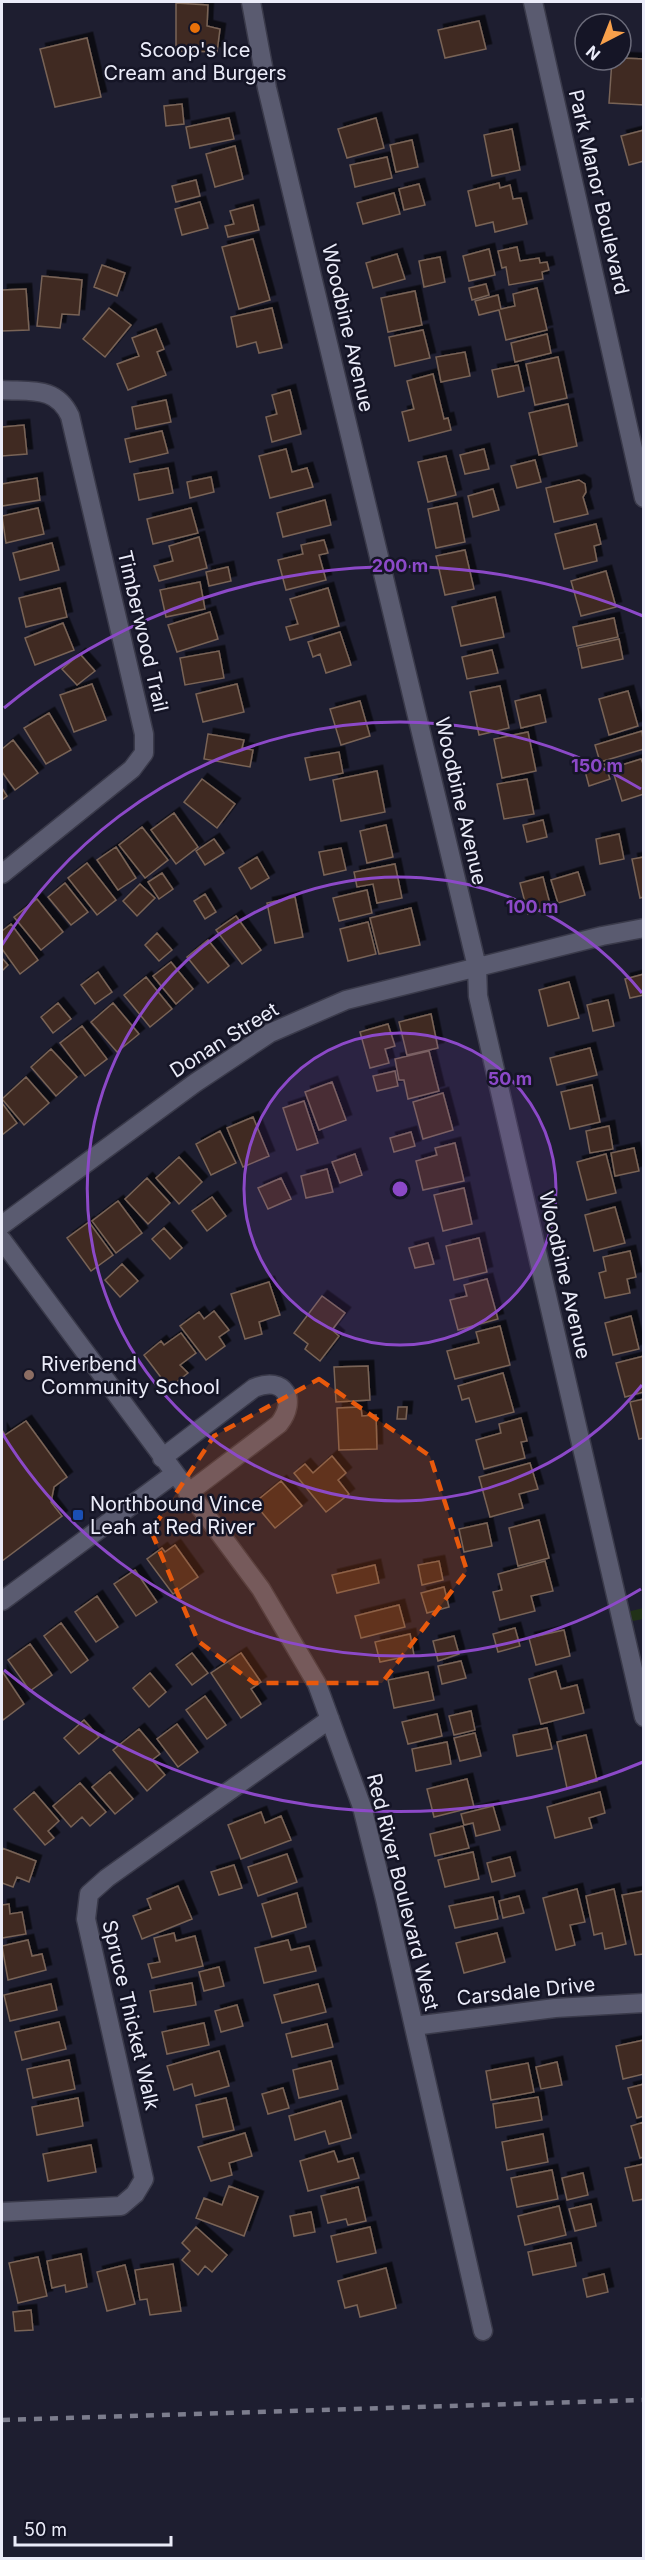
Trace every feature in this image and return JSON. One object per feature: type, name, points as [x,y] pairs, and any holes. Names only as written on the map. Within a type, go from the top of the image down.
[{"type":"street","name":"Woodbine Avenue","points":[[251,2],[273,111],[477,967],[478,996],[644,1717]]},
{"type":"street","name":"Park Manor Boulevard","points":[[533,2],[644,498]]},
{"type":"street","name":"Timberwood Trail","points":[[2,390],[48,393],[64,404],[70,416],[144,734],[144,753],[132,769],[2,874]]},
{"type":"street","name":"Donan Street","points":[[2,1226],[195,1083],[270,1033],[346,1000],[644,928]]},
{"type":"street","name":"Red River Boulevard West","points":[[2,1240],[261,1589],[291,1636],[317,1684],[362,1807],[483,2331]]},
{"type":"street","points":[[162,1458],[254,1388],[265,1383],[275,1384],[284,1389],[289,1400],[286,1414],[279,1424],[188,1493]]},
{"type":"street","points":[[2,1601],[174,1474]]},
{"type":"street","name":"Spruce Thicket Walk","points":[[2,2212],[121,2206],[135,2194],[144,2179],[86,1920],[89,1894],[107,1878],[330,1719]]},
{"type":"street","name":"Carsdale Drive","points":[[414,2026],[555,2008],[644,2003]]},
{"type":"highlighted area","points":[[319,1379],[430,1456],[467,1571],[382,1683],[254,1683],[198,1641],[151,1531],[214,1436]]},
{"type":"green space","points":[[643,1608],[643,1619],[633,1621],[621,1618],[631,1611]]},
{"type":"building","name":"Scoop's Ice Cream and Burgers","points":[[176,3],[208,5],[207,26],[220,29],[217,52],[176,51]]},
{"type":"building","points":[[479,21],[486,49],[445,58],[438,30]]},
{"type":"building","points":[[87,38],[101,97],[55,107],[40,49]]},
{"type":"building","points":[[633,59],[644,59],[644,105],[609,103],[611,72],[633,72]]},
{"type":"building","points":[[182,104],[184,124],[166,126],[164,106]]},
{"type":"building","points":[[229,118],[234,139],[190,148],[186,127]]},
{"type":"building","points":[[376,118],[384,148],[347,158],[338,129]]},
{"type":"building","points":[[512,129],[520,170],[492,176],[484,135]]},
{"type":"building","points":[[644,130],[644,161],[629,165],[621,136]]},
{"type":"building","points":[[412,140],[418,167],[396,172],[390,145]]},
{"type":"building","points":[[235,146],[243,179],[215,187],[206,154]]},
{"type":"building","points":[[387,157],[392,178],[355,187],[350,165]]},
{"type":"building","points":[[196,180],[200,196],[176,202],[172,186]]},
{"type":"building","points":[[499,183],[500,188],[510,185],[513,199],[521,198],[527,224],[495,232],[493,222],[476,226],[468,191]]},
{"type":"building","points":[[419,184],[425,205],[404,210],[399,189]]},
{"type":"building","points":[[394,193],[400,214],[363,224],[357,203]]},
{"type":"building","points":[[200,202],[208,228],[182,235],[175,209]]},
{"type":"building","points":[[253,205],[259,230],[228,237],[225,226],[234,224],[230,211]]},
{"type":"building","points":[[253,239],[270,300],[239,309],[222,247]]},
{"type":"building","points":[[517,247],[520,261],[539,258],[540,263],[547,262],[549,270],[542,272],[543,279],[509,285],[506,267],[502,268],[498,251]]},
{"type":"building","points":[[489,249],[495,275],[469,281],[463,256]]},
{"type":"building","points":[[397,254],[405,279],[373,288],[366,263]]},
{"type":"building","points":[[440,257],[445,282],[424,287],[419,261]]},
{"type":"building","points":[[102,265],[125,273],[117,296],[94,287]]},
{"type":"building","points":[[42,276],[82,280],[79,315],[62,314],[60,328],[37,326]]},
{"type":"building","points":[[486,284],[489,295],[472,300],[469,288]]},
{"type":"building","points":[[537,288],[547,330],[506,340],[499,310],[479,315],[475,301],[498,295],[501,309],[515,306],[513,294]]},
{"type":"building","points":[[26,289],[29,330],[2,331],[2,290]]},
{"type":"building","points":[[415,291],[422,325],[388,332],[381,298]]},
{"type":"building","points":[[109,308],[131,325],[105,357],[83,339]]},
{"type":"building","points":[[272,308],[282,348],[259,353],[256,342],[237,347],[231,317]]},
{"type":"building","points":[[156,329],[164,349],[157,352],[166,375],[128,390],[117,364],[139,356],[132,338]]},
{"type":"building","points":[[423,330],[430,358],[395,366],[389,337]]},
{"type":"building","points":[[547,334],[551,353],[515,362],[511,343]]},
{"type":"building","points":[[465,352],[470,376],[441,382],[436,357]]},
{"type":"building","points":[[558,357],[567,398],[535,405],[526,364]]},
{"type":"building","points":[[518,365],[524,391],[498,397],[492,370]]},
{"type":"building","points":[[433,374],[444,419],[448,418],[451,430],[409,441],[402,412],[414,409],[407,381]]},
{"type":"building","points":[[290,390],[301,434],[272,442],[266,417],[277,414],[272,395]]},
{"type":"building","points":[[166,400],[171,422],[136,429],[132,407]]},
{"type":"building","points":[[568,404],[577,446],[539,455],[529,413]]},
{"type":"building","points":[[24,425],[27,454],[2,456],[2,427]]},
{"type":"building","points":[[162,431],[168,453],[130,462],[125,439]]},
{"type":"building","points":[[286,449],[292,472],[307,468],[313,487],[270,498],[259,456]]},
{"type":"building","points":[[484,449],[489,469],[465,474],[460,455]]},
{"type":"building","points":[[446,456],[456,495],[428,502],[418,462]]},
{"type":"building","points":[[535,460],[541,482],[517,488],[511,466]]},
{"type":"building","points":[[168,468],[173,493],[139,500],[134,474]]},
{"type":"building","points":[[211,477],[214,492],[190,498],[187,482]]},
{"type":"building","points":[[37,478],[40,500],[2,506],[2,484]]},
{"type":"building","points":[[579,480],[585,484],[586,492],[583,497],[588,514],[554,522],[546,488]]},
{"type":"building","points":[[493,489],[499,510],[473,517],[468,496]]},
{"type":"building","points":[[325,500],[331,525],[283,537],[277,513]]},
{"type":"building","points":[[457,503],[465,542],[436,548],[428,509]]},
{"type":"building","points":[[38,508],[44,534],[6,543],[2,516]]},
{"type":"building","points":[[191,508],[198,533],[153,544],[147,519]]},
{"type":"building","points":[[596,524],[601,544],[594,546],[597,561],[564,569],[555,534]]},
{"type":"building","points":[[199,537],[207,568],[159,581],[154,566],[173,561],[169,546]]},
{"type":"building","points":[[324,540],[328,553],[319,555],[326,580],[286,590],[278,560],[303,554],[301,545]]},
{"type":"building","points":[[52,543],[59,570],[20,580],[13,553]]},
{"type":"building","points":[[465,550],[474,589],[445,595],[436,556]]},
{"type":"building","points":[[228,567],[231,581],[209,586],[206,572]]},
{"type":"building","points":[[606,571],[616,607],[581,616],[571,581]]},
{"type":"building","points":[[200,582],[205,609],[166,617],[160,590]]},
{"type":"building","points":[[60,588],[67,617],[26,627],[19,598]]},
{"type":"building","points":[[328,588],[339,626],[290,640],[286,627],[298,624],[290,599]]},
{"type":"building","points":[[495,597],[504,637],[461,646],[452,607]]},
{"type":"building","points":[[210,612],[218,639],[177,652],[168,625]]},
{"type":"building","points":[[614,618],[618,637],[577,646],[573,627]]},
{"type":"building","points":[[63,623],[74,650],[35,665],[25,638]]},
{"type":"building","points":[[340,632],[351,665],[326,673],[320,654],[313,657],[308,642]]},
{"type":"building","points":[[619,639],[623,659],[582,668],[578,648]]},
{"type":"building","points":[[492,650],[498,673],[467,679],[462,657]]},
{"type":"building","points":[[219,651],[224,678],[185,685],[180,658]]},
{"type":"building","points":[[80,654],[95,671],[77,685],[62,669]]},
{"type":"building","points":[[92,684],[106,720],[74,732],[60,695]]},
{"type":"building","points":[[237,684],[244,712],[203,722],[196,694]]},
{"type":"building","points":[[500,686],[509,728],[479,735],[470,692]]},
{"type":"building","points":[[628,691],[638,726],[609,735],[599,699]]},
{"type":"building","points":[[540,695],[546,722],[521,728],[515,701]]},
{"type":"building","points":[[360,701],[370,736],[341,745],[330,709]]},
{"type":"building","points":[[49,713],[71,750],[46,764],[24,728]]},
{"type":"building","points":[[642,731],[644,749],[600,762],[595,745]]},
{"type":"building","points":[[528,732],[536,771],[502,778],[494,739]]},
{"type":"building","points":[[208,734],[244,740],[242,748],[253,750],[250,767],[204,759]]},
{"type":"building","points":[[13,740],[38,773],[15,790],[2,772],[2,749]]},
{"type":"building","points":[[339,752],[343,773],[310,780],[305,758]]},
{"type":"building","points":[[641,759],[644,766],[644,794],[622,801],[612,768]]},
{"type":"building","points":[[605,764],[610,779],[589,786],[585,771]]},
{"type":"building","points":[[377,771],[385,812],[341,821],[333,780]]},
{"type":"building","points":[[202,779],[235,804],[217,828],[184,802]]},
{"type":"building","points":[[527,779],[534,814],[504,819],[497,784]]},
{"type":"building","points":[[2,788],[7,796],[2,800]]},
{"type":"building","points":[[174,813],[198,847],[176,864],[151,830]]},
{"type":"building","points":[[543,820],[547,837],[527,842],[523,825]]},
{"type":"building","points":[[386,825],[393,857],[367,863],[360,831]]},
{"type":"building","points":[[142,827],[168,860],[145,878],[119,845]]},
{"type":"building","points":[[619,834],[624,859],[600,864],[596,839]]},
{"type":"building","points":[[214,839],[224,853],[205,865],[196,851]]},
{"type":"building","points":[[116,847],[136,878],[118,890],[97,860]]},
{"type":"building","points":[[341,848],[346,870],[324,875],[319,852]]},
{"type":"building","points":[[257,857],[269,878],[251,889],[239,868]]},
{"type":"building","points":[[644,857],[644,897],[640,898],[632,859]]},
{"type":"building","points":[[87,863],[116,900],[97,915],[68,878]]},
{"type":"building","points":[[395,864],[402,898],[377,903],[373,884],[357,887],[354,872]]},
{"type":"building","points":[[578,872],[585,895],[558,903],[551,880]]},
{"type":"building","points":[[162,873],[173,889],[159,899],[148,882]]},
{"type":"building","points":[[543,877],[551,908],[528,914],[520,883]]},
{"type":"building","points":[[65,883],[88,912],[71,925],[48,897]]},
{"type":"building","points":[[140,884],[155,898],[137,916],[123,901]]},
{"type":"building","points":[[367,890],[372,913],[339,921],[333,898]]},
{"type":"building","points":[[205,894],[216,912],[205,919],[194,901]]},
{"type":"building","points":[[295,897],[303,937],[275,943],[267,903]]},
{"type":"building","points":[[37,899],[63,932],[41,950],[14,917]]},
{"type":"building","points":[[411,908],[420,945],[379,954],[370,918]]},
{"type":"building","points":[[236,916],[261,950],[242,964],[216,930]]},
{"type":"building","points":[[368,922],[376,954],[348,961],[340,929]]},
{"type":"building","points":[[11,924],[38,960],[20,974],[2,949],[2,931]]},
{"type":"building","points":[[157,933],[172,950],[159,961],[145,945]]},
{"type":"building","points":[[208,940],[229,966],[208,983],[187,957]]},
{"type":"building","points":[[2,958],[8,965],[2,971]]},
{"type":"building","points":[[171,962],[193,989],[176,1004],[153,976]]},
{"type":"building","points":[[98,972],[112,992],[95,1004],[81,985]]},
{"type":"building","points":[[644,974],[644,995],[630,998],[625,979]]},
{"type":"building","points":[[146,977],[172,1009],[150,1027],[124,995]]},
{"type":"building","points":[[569,982],[579,1018],[548,1026],[539,990]]},
{"type":"building","points":[[608,1000],[614,1026],[593,1031],[587,1005]]},
{"type":"building","points":[[58,1003],[71,1019],[53,1033],[41,1017]]},
{"type":"building","points":[[113,1003],[139,1034],[117,1052],[91,1022]]},
{"type":"building","points":[[431,1014],[438,1048],[407,1055],[399,1022]]},
{"type":"building","points":[[388,1024],[395,1046],[385,1049],[389,1063],[370,1068],[360,1032]]},
{"type":"building","points":[[82,1026],[107,1059],[85,1076],[60,1043]]},
{"type":"building","points":[[590,1048],[597,1075],[557,1085],[550,1058]]},
{"type":"building","points":[[51,1049],[77,1077],[56,1096],[31,1067]]},
{"type":"building","points":[[429,1051],[439,1091],[408,1099],[404,1080],[399,1080],[395,1059]]},
{"type":"building","points":[[395,1071],[398,1086],[377,1091],[373,1076]]},
{"type":"building","points":[[26,1077],[49,1103],[24,1125],[2,1099]]},
{"type":"building","points":[[332,1082],[346,1120],[319,1130],[305,1092]]},
{"type":"building","points":[[592,1085],[600,1122],[570,1129],[561,1092]]},
{"type":"building","points":[[443,1093],[453,1130],[423,1139],[413,1102]]},
{"type":"building","points":[[304,1101],[318,1143],[297,1150],[283,1108]]},
{"type":"building","points":[[2,1103],[17,1123],[2,1135]]},
{"type":"building","points":[[253,1117],[269,1156],[243,1167],[227,1128]]},
{"type":"building","points":[[609,1126],[613,1149],[590,1153],[586,1131]]},
{"type":"building","points":[[220,1131],[236,1163],[211,1175],[196,1144]]},
{"type":"building","points":[[411,1132],[415,1146],[394,1152],[390,1138]]},
{"type":"building","points":[[455,1143],[464,1181],[423,1190],[416,1161],[437,1155],[435,1148]]},
{"type":"building","points":[[634,1148],[639,1171],[615,1176],[611,1153]]},
{"type":"building","points":[[355,1154],[362,1175],[340,1183],[332,1162]]},
{"type":"building","points":[[606,1154],[616,1193],[587,1200],[577,1162]]},
{"type":"building","points":[[179,1157],[202,1182],[179,1204],[156,1178]]},
{"type":"building","points":[[327,1169],[333,1192],[306,1198],[301,1176]]},
{"type":"building","points":[[147,1178],[170,1203],[148,1224],[125,1199]]},
{"type":"building","points":[[281,1178],[291,1199],[268,1209],[258,1188]]},
{"type":"building","points":[[464,1188],[472,1224],[443,1231],[434,1195]]},
{"type":"building","points":[[212,1197],[226,1216],[207,1231],[192,1211]]},
{"type":"building","points":[[118,1201],[142,1233],[116,1253],[92,1221]]},
{"type":"building","points":[[615,1207],[625,1243],[594,1251],[585,1215]]},
{"type":"building","points":[[89,1222],[113,1255],[91,1271],[67,1238]]},
{"type":"building","points":[[164,1228],[182,1248],[170,1259],[152,1239]]},
{"type":"building","points":[[479,1238],[487,1272],[454,1280],[446,1246]]},
{"type":"building","points":[[428,1243],[434,1264],[415,1268],[409,1248]]},
{"type":"building","points":[[630,1251],[636,1277],[627,1279],[630,1293],[605,1298],[599,1273],[606,1271],[603,1257]]},
{"type":"building","points":[[122,1264],[138,1281],[120,1297],[105,1280]]},
{"type":"building","points":[[487,1279],[498,1319],[458,1330],[450,1300],[467,1296],[464,1285]]},
{"type":"building","points":[[269,1282],[280,1315],[259,1322],[262,1334],[245,1339],[231,1294]]},
{"type":"building","points":[[322,1296],[345,1313],[332,1330],[339,1336],[320,1361],[305,1349],[308,1344],[294,1333]]},
{"type":"building","points":[[214,1311],[229,1330],[219,1337],[225,1346],[206,1360],[180,1326],[199,1312],[204,1319]]},
{"type":"building","points":[[631,1316],[639,1349],[613,1355],[605,1323]]},
{"type":"building","points":[[500,1326],[510,1365],[455,1379],[447,1351],[479,1343],[476,1332]]},
{"type":"building","points":[[181,1333],[196,1353],[180,1365],[188,1373],[169,1388],[144,1355],[161,1341],[164,1345]]},
{"type":"building","points":[[644,1356],[644,1392],[625,1397],[616,1363]]},
{"type":"building","points":[[368,1366],[370,1400],[336,1402],[334,1367]]},
{"type":"building","points":[[503,1373],[514,1412],[476,1422],[469,1398],[462,1400],[458,1386]]},
{"type":"building","points":[[644,1399],[644,1438],[639,1439],[630,1402]]},
{"type":"building","points":[[361,1407],[362,1416],[376,1415],[377,1449],[339,1450],[337,1408]]},
{"type":"building","points":[[398,1407],[407,1407],[406,1419],[397,1419]]},
{"type":"building","points":[[521,1418],[527,1441],[521,1442],[525,1458],[484,1469],[476,1440],[501,1433],[499,1424]]},
{"type":"building","points":[[26,1421],[67,1477],[54,1487],[51,1502],[62,1516],[2,1561],[2,1430],[5,1435]]},
{"type":"building","points":[[332,1456],[346,1473],[338,1480],[349,1494],[326,1512],[294,1473],[305,1464],[313,1473]]},
{"type":"building","points":[[530,1463],[538,1489],[519,1494],[523,1508],[490,1517],[479,1477]]},
{"type":"building","points":[[281,1481],[302,1506],[275,1528],[254,1503]]},
{"type":"building","points":[[539,1520],[549,1558],[518,1566],[509,1528]]},
{"type":"building","points":[[487,1523],[492,1546],[464,1552],[459,1529]]},
{"type":"building","points":[[175,1545],[198,1577],[173,1594],[147,1559],[162,1548],[165,1552]]},
{"type":"building","points":[[439,1561],[443,1580],[422,1585],[418,1565]]},
{"type":"building","points":[[545,1561],[553,1591],[531,1596],[535,1611],[500,1620],[493,1592],[502,1590],[498,1574]]},
{"type":"building","points":[[375,1565],[379,1583],[337,1593],[332,1575]]},
{"type":"building","points":[[135,1570],[157,1602],[136,1616],[114,1584]]},
{"type":"building","points":[[444,1587],[449,1607],[427,1613],[421,1593]]},
{"type":"building","points":[[97,1596],[118,1627],[96,1642],[75,1612]]},
{"type":"building","points":[[399,1605],[405,1627],[361,1638],[355,1616]]},
{"type":"building","points":[[61,1623],[88,1660],[71,1673],[44,1636]]},
{"type":"building","points":[[515,1628],[520,1646],[498,1652],[493,1634]]},
{"type":"building","points":[[564,1630],[570,1656],[536,1665],[529,1638]]},
{"type":"building","points":[[410,1634],[414,1655],[380,1662],[375,1642]]},
{"type":"building","points":[[454,1636],[459,1654],[438,1661],[433,1641]]},
{"type":"building","points":[[30,1644],[52,1675],[30,1691],[8,1660]]},
{"type":"building","points":[[192,1653],[208,1673],[192,1685],[176,1665]]},
{"type":"building","points":[[241,1653],[261,1682],[251,1689],[261,1704],[241,1718],[211,1673]]},
{"type":"building","points":[[461,1661],[466,1678],[442,1684],[438,1666]]},
{"type":"building","points":[[2,1671],[24,1704],[3,1720],[2,1717]]},
{"type":"building","points":[[556,1671],[561,1689],[577,1685],[584,1713],[541,1724],[529,1679]]},
{"type":"building","points":[[428,1672],[434,1700],[394,1708],[388,1680]]},
{"type":"building","points":[[150,1673],[166,1692],[149,1707],[133,1688]]},
{"type":"building","points":[[205,1696],[226,1725],[207,1739],[186,1710]]},
{"type":"building","points":[[471,1711],[475,1730],[454,1735],[449,1716]]},
{"type":"building","points":[[437,1714],[442,1736],[408,1744],[402,1722]]},
{"type":"building","points":[[84,1720],[99,1737],[79,1754],[64,1738]]},
{"type":"building","points":[[177,1724],[198,1752],[178,1767],[157,1739]]},
{"type":"building","points":[[547,1728],[552,1749],[517,1756],[513,1735]]},
{"type":"building","points":[[139,1729],[160,1754],[152,1760],[165,1775],[147,1791],[113,1750]]},
{"type":"building","points":[[475,1733],[481,1756],[460,1761],[454,1738]]},
{"type":"building","points":[[586,1735],[597,1781],[567,1788],[557,1742]]},
{"type":"building","points":[[447,1742],[451,1764],[416,1771],[412,1749]]},
{"type":"building","points":[[110,1772],[133,1799],[115,1814],[92,1787]]},
{"type":"building","points":[[467,1779],[474,1807],[434,1817],[427,1789]]},
{"type":"building","points":[[80,1783],[106,1812],[90,1826],[82,1817],[71,1827],[53,1806]]},
{"type":"building","points":[[34,1792],[59,1821],[48,1831],[54,1838],[45,1845],[14,1809]]},
{"type":"building","points":[[600,1792],[605,1813],[589,1818],[592,1828],[555,1838],[547,1807]]},
{"type":"building","points":[[493,1806],[500,1830],[476,1836],[473,1823],[464,1825],[461,1814]]},
{"type":"building","points":[[261,1812],[265,1823],[281,1816],[291,1840],[241,1859],[228,1825]]},
{"type":"building","points":[[463,1826],[469,1848],[435,1856],[430,1834]]},
{"type":"building","points":[[2,1848],[36,1861],[29,1882],[17,1877],[13,1887],[2,1883]]},
{"type":"building","points":[[473,1852],[479,1879],[445,1887],[438,1860]]},
{"type":"building","points":[[287,1854],[297,1882],[258,1896],[248,1867]]},
{"type":"building","points":[[510,1857],[515,1876],[492,1882],[487,1863]]},
{"type":"building","points":[[234,1865],[242,1888],[219,1895],[211,1872]]},
{"type":"building","points":[[178,1886],[192,1919],[142,1939],[133,1916],[151,1909],[147,1899]]},
{"type":"building","points":[[577,1889],[585,1922],[570,1925],[575,1945],[556,1950],[543,1898]]},
{"type":"building","points":[[614,1889],[626,1944],[605,1949],[602,1933],[594,1935],[586,1896]]},
{"type":"building","points":[[644,1891],[644,1954],[635,1955],[622,1895]]},
{"type":"building","points":[[297,1893],[306,1927],[272,1937],[262,1904]]},
{"type":"building","points":[[519,1896],[524,1913],[503,1918],[499,1901]]},
{"type":"building","points":[[493,1897],[498,1919],[455,1928],[449,1906]]},
{"type":"building","points":[[9,1904],[10,1914],[22,1912],[26,1934],[2,1938],[2,1905]]},
{"type":"building","points":[[174,1933],[176,1941],[195,1936],[203,1966],[152,1978],[148,1964],[160,1962],[154,1938]]},
{"type":"building","points":[[497,1933],[505,1962],[464,1973],[456,1943]]},
{"type":"building","points":[[28,1940],[32,1956],[42,1954],[46,1970],[8,1980],[2,1946]]},
{"type":"building","points":[[288,1940],[291,1950],[309,1946],[316,1971],[264,1983],[255,1948]]},
{"type":"building","points":[[219,1967],[224,1986],[204,1991],[199,1972]]},
{"type":"building","points":[[192,1983],[196,2005],[154,2012],[150,1991]]},
{"type":"building","points":[[51,1984],[57,2010],[10,2021],[4,1995]]},
{"type":"building","points":[[318,1984],[326,2012],[282,2023],[274,1995]]},
{"type":"building","points":[[237,2005],[243,2026],[221,2032],[215,2011]]},
{"type":"building","points":[[59,2022],[66,2049],[22,2060],[15,2032]]},
{"type":"building","points":[[204,2023],[209,2045],[167,2054],[162,2032]]},
{"type":"building","points":[[327,2024],[333,2047],[292,2057],[286,2034]]},
{"type":"building","points":[[644,2040],[644,2074],[623,2079],[616,2046]]},
{"type":"building","points":[[219,2051],[229,2086],[195,2096],[192,2084],[174,2090],[167,2066]]},
{"type":"building","points":[[69,2060],[75,2089],[33,2098],[27,2069]]},
{"type":"building","points":[[331,2061],[338,2089],[299,2098],[293,2070]]},
{"type":"building","points":[[557,2062],[562,2085],[541,2089],[536,2067]]},
{"type":"building","points":[[528,2063],[534,2092],[491,2100],[486,2071]]},
{"type":"building","points":[[644,2084],[644,2116],[637,2118],[628,2088]]},
{"type":"building","points":[[283,2088],[289,2108],[268,2114],[262,2094]]},
{"type":"building","points":[[538,2097],[542,2120],[496,2128],[493,2104]]},
{"type":"building","points":[[78,2098],[83,2126],[37,2135],[32,2107]]},
{"type":"building","points":[[226,2098],[234,2130],[203,2137],[196,2105]]},
{"type":"building","points":[[341,2101],[351,2138],[329,2144],[325,2131],[295,2140],[289,2116]]},
{"type":"building","points":[[644,2122],[644,2157],[640,2158],[631,2126]]},
{"type":"building","points":[[245,2133],[252,2156],[229,2163],[232,2175],[211,2181],[198,2147]]},
{"type":"building","points":[[543,2134],[548,2162],[507,2170],[502,2142]]},
{"type":"building","points":[[91,2145],[96,2172],[48,2181],[43,2154]]},
{"type":"building","points":[[334,2151],[338,2162],[353,2158],[359,2178],[308,2191],[300,2161]]},
{"type":"building","points":[[644,2164],[644,2199],[633,2201],[625,2168]]},
{"type":"building","points":[[552,2170],[558,2199],[517,2207],[511,2178]]},
{"type":"building","points":[[583,2173],[588,2195],[567,2200],[562,2178]]},
{"type":"building","points":[[229,2186],[258,2197],[244,2236],[196,2218],[204,2198],[222,2205]]},
{"type":"building","points":[[358,2187],[366,2221],[348,2225],[346,2219],[328,2223],[321,2196]]},
{"type":"building","points":[[591,2204],[596,2226],[575,2231],[569,2209]]},
{"type":"building","points":[[559,2206],[566,2235],[525,2245],[518,2216]]},
{"type":"building","points":[[311,2212],[315,2232],[294,2236],[290,2216]]},
{"type":"building","points":[[196,2227],[227,2255],[212,2272],[205,2266],[198,2275],[182,2260],[190,2251],[182,2243]]},
{"type":"building","points":[[370,2227],[376,2253],[337,2262],[331,2236]]},
{"type":"building","points":[[571,2243],[576,2266],[533,2275],[528,2252]]},
{"type":"building","points":[[81,2254],[87,2287],[66,2292],[65,2285],[52,2288],[47,2261]]},
{"type":"building","points":[[38,2257],[47,2296],[18,2303],[9,2263]]},
{"type":"building","points":[[173,2264],[181,2311],[150,2315],[147,2299],[140,2300],[135,2270]]},
{"type":"building","points":[[125,2265],[135,2304],[107,2311],[97,2272]]},
{"type":"building","points":[[386,2268],[396,2308],[360,2317],[357,2305],[345,2308],[338,2281]]},
{"type":"building","points":[[604,2274],[608,2292],[587,2297],[583,2279]]},
{"type":"building","points":[[31,2310],[33,2330],[15,2331],[13,2312]]},
{"type":"railway","points":[[2,2420],[644,2400]]},
{"type":"place","name":"Scoop's Ice Cream and Burgers","points":[[195,28]]},
{"type":"place","name":"Riverbend Community School","points":[[29,1375]]},
{"type":"place","name":"Northbound Vince Leah at Red River","points":[[78,1515]]}]
